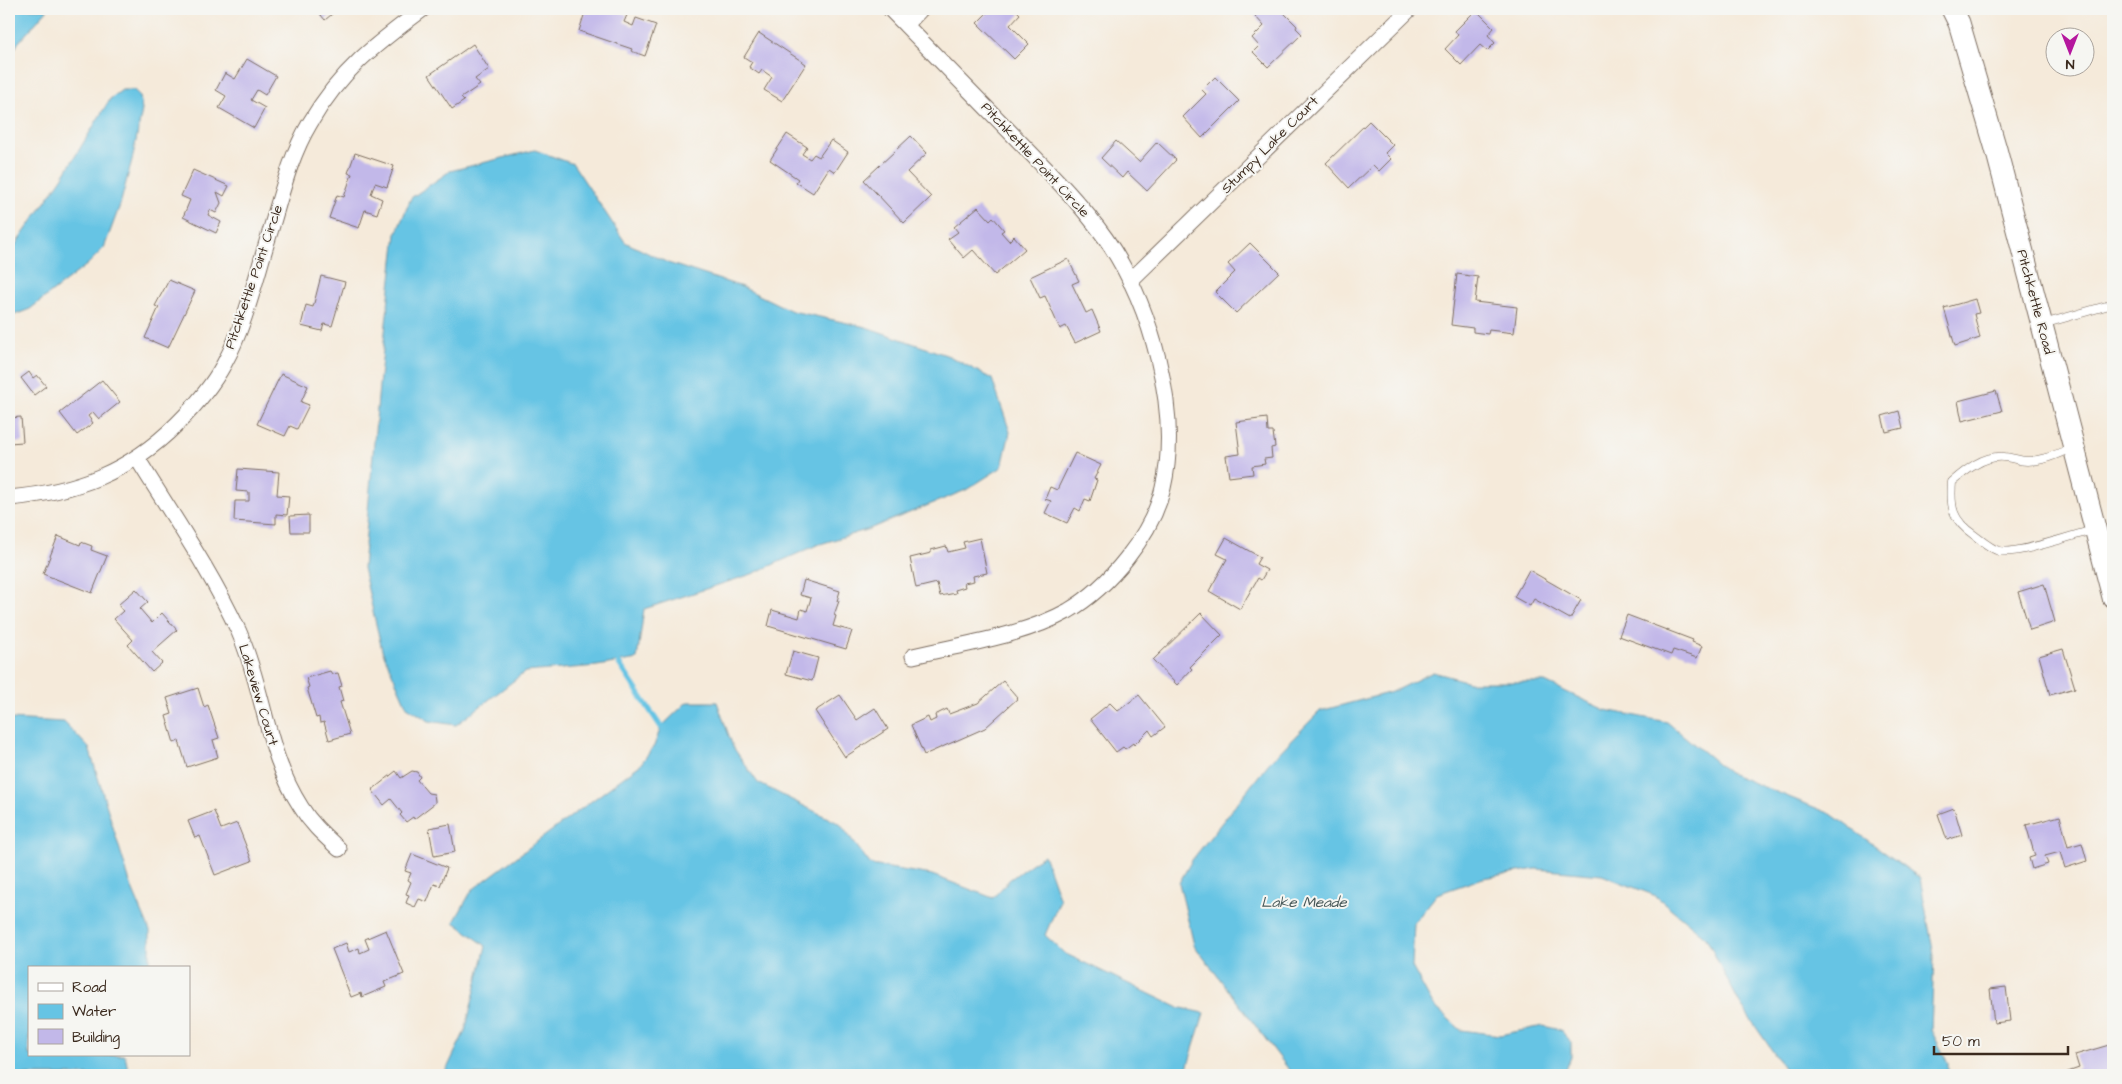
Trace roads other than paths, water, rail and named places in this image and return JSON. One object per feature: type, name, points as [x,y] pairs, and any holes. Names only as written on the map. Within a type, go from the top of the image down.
[{"type":"main road","name":"Pitchkettle Road","points":[[1952,9],[1959,23],[1996,149],[2113,596]]},
{"type":"street","name":"Pitchkettle Point Circle","points":[[9,498],[32,496],[72,488],[99,478],[137,458],[162,439],[206,392],[224,365],[238,335],[294,155],[309,123],[323,101],[350,68],[370,48],[423,9]]},
{"type":"street","name":"Pitchkettle Point Circle","points":[[890,9],[1070,194],[1107,240],[1143,308],[1157,355],[1168,432],[1167,461],[1162,490],[1143,534],[1126,560],[1088,597],[1069,610],[1023,630],[913,656]]},
{"type":"street","points":[[906,25],[921,9]]},
{"type":"street","name":"Stumpy Lake Court","points":[[1130,281],[1410,9]]},
{"type":"street","name":"Lakeview Court","points":[[137,458],[221,594],[240,634],[254,675],[270,737],[283,772],[300,807],[316,828],[339,849]]},
{"type":"lane","points":[[2041,324],[2113,304]]},
{"type":"lane","points":[[2073,447],[2046,458],[2026,462],[2002,456],[1986,460],[1967,469],[1952,482],[1950,498],[1954,514],[1962,527],[1999,551],[2014,551],[2095,529]]},
{"type":"water","points":[[9,9],[48,9],[18,43],[9,60]]},
{"type":"water","points":[[122,90],[134,90],[140,96],[142,110],[133,156],[120,205],[104,248],[88,264],[30,309],[9,317],[9,254],[62,178],[110,99]]},
{"type":"water","points":[[535,150],[573,164],[625,242],[668,263],[742,287],[792,311],[866,327],[949,356],[992,379],[1010,432],[1002,467],[966,490],[869,529],[817,545],[752,574],[644,609],[637,659],[597,666],[525,672],[456,725],[429,721],[407,707],[382,650],[363,568],[379,386],[396,234],[411,198],[450,171]]},
{"type":"water","name":"Lake Meade","points":[[1433,672],[1469,682],[1545,682],[1605,710],[1667,722],[1729,773],[1831,814],[1920,878],[1934,956],[1931,1030],[1948,1063],[1948,1075],[1789,1075],[1740,1004],[1706,938],[1656,896],[1602,875],[1536,869],[1483,878],[1437,894],[1414,923],[1412,967],[1433,1005],[1461,1030],[1500,1035],[1543,1026],[1561,1030],[1571,1043],[1571,1057],[1564,1075],[1293,1075],[1194,945],[1179,883],[1192,860],[1269,763],[1320,711],[1392,692]]},
{"type":"water","points":[[687,702],[717,702],[733,747],[758,783],[840,824],[871,865],[932,875],[993,898],[1009,880],[1044,855],[1060,900],[1045,935],[1064,953],[1177,1007],[1204,1013],[1185,1075],[444,1075],[465,1031],[486,946],[454,922],[472,890],[640,765],[654,746],[661,727]]},
{"type":"water","points":[[9,719],[64,722],[89,748],[131,886],[150,931],[150,966],[28,966],[28,1056],[125,1056],[129,1075],[9,1075]]},
{"type":"waterway","points":[[618,662],[661,727]]}]
